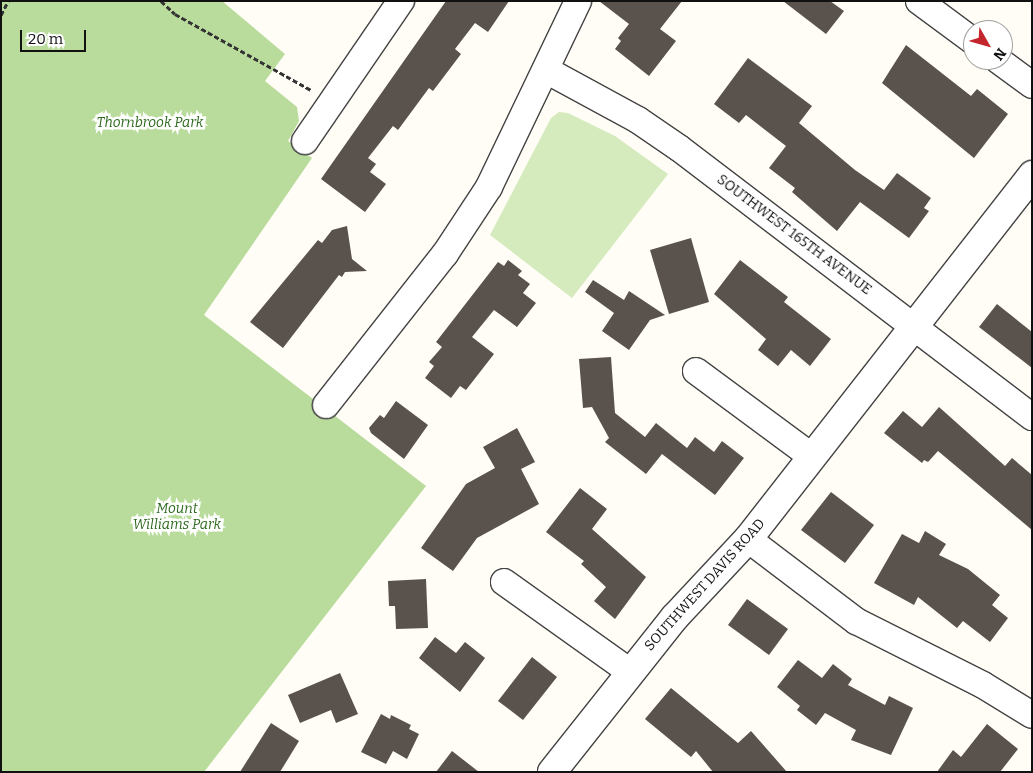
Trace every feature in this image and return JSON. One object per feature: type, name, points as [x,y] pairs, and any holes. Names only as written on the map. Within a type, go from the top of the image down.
[{"type":"street","points":[[304,141],[402,1]]},
{"type":"street","points":[[326,405],[446,254],[489,187],[578,1]]},
{"type":"street","points":[[920,1],[963,33]]},
{"type":"street","name":"SOUTHWEST 165TH AVENUE","points":[[546,70],[638,120],[679,148],[1032,417]]},
{"type":"street","points":[[1012,70],[1032,85]]},
{"type":"street","name":"SOUTHWEST DAVIS ROAD","points":[[552,772],[675,616],[748,539],[1032,175]]},
{"type":"street","points":[[696,371],[811,456]]},
{"type":"street","points":[[748,539],[856,621],[983,684],[1032,716]]},
{"type":"street","points":[[504,582],[630,672]]},
{"type":"path","points":[[1,15],[8,1]]},
{"type":"path","points":[[161,1],[175,14],[332,102]]},
{"type":"green space","name":"Mount Williams Park","points":[[1,1],[222,1],[285,54],[265,81],[297,107],[299,121],[288,141],[312,158],[204,315],[426,486],[204,772],[1,772]]},
{"type":"green space","points":[[559,112],[568,113],[615,136],[668,174],[572,298],[490,235],[551,118]]},
{"type":"building","points":[[446,1],[509,1],[488,32],[475,23],[455,49],[461,54],[433,91],[429,88],[398,130],[393,126],[368,158],[376,164],[370,172],[386,184],[365,212],[321,179]]},
{"type":"building","points":[[599,1],[682,1],[660,29],[676,41],[649,76],[615,49],[621,41],[618,38],[629,24]]},
{"type":"building","points":[[783,1],[830,1],[844,11],[826,34]]},
{"type":"building","points":[[906,45],[971,96],[977,89],[1008,114],[974,158],[882,83]]},
{"type":"building","points":[[748,58],[812,106],[799,123],[855,170],[884,190],[897,173],[931,198],[924,208],[929,211],[909,238],[860,202],[837,231],[792,192],[795,188],[769,168],[786,146],[746,115],[739,123],[714,104]]},
{"type":"building","points":[[347,226],[352,259],[367,271],[345,272],[342,277],[339,275],[283,348],[250,322],[318,240],[322,243],[332,230]]},
{"type":"building","points":[[691,238],[709,302],[669,314],[650,250]]},
{"type":"building","points":[[508,260],[522,271],[518,275],[530,284],[523,293],[536,303],[517,327],[494,310],[472,337],[494,354],[466,390],[460,386],[451,398],[425,378],[434,366],[429,362],[442,347],[436,342],[498,262],[504,266]]},
{"type":"building","points":[[740,260],[788,297],[784,302],[831,339],[810,366],[791,350],[778,366],[758,350],[766,339],[714,294]]},
{"type":"building","points":[[593,280],[624,300],[629,291],[665,315],[650,320],[629,350],[602,331],[614,313],[585,292]]},
{"type":"building","points":[[997,304],[1032,332],[1032,368],[979,327]]},
{"type":"building","points":[[611,357],[615,413],[645,437],[656,423],[687,448],[695,437],[714,452],[722,441],[744,458],[715,495],[662,454],[646,474],[605,442],[609,438],[592,407],[583,408],[579,359]]},
{"type":"building","points":[[396,401],[428,425],[404,459],[371,433],[369,428],[380,415],[384,418]]},
{"type":"building","points":[[939,407],[1005,466],[1012,458],[1032,475],[1032,530],[938,451],[928,462],[924,460],[922,463],[884,433],[903,411],[922,427]]},
{"type":"building","points":[[517,428],[535,462],[521,469],[539,504],[477,538],[453,571],[421,548],[466,484],[495,468],[483,447]]},
{"type":"building","points":[[580,488],[607,509],[592,529],[646,577],[615,619],[594,601],[606,587],[581,564],[584,561],[546,532]]},
{"type":"building","points":[[831,492],[874,525],[845,563],[801,530]]},
{"type":"building","points":[[925,531],[946,544],[939,555],[968,569],[1000,595],[992,605],[1008,618],[990,642],[963,621],[957,628],[918,597],[914,605],[874,583],[902,534],[919,543]]},
{"type":"building","points":[[426,579],[428,628],[396,629],[395,606],[389,606],[388,581]]},
{"type":"building","points":[[747,599],[788,629],[769,655],[728,625]]},
{"type":"building","points":[[435,637],[456,653],[465,642],[485,658],[460,692],[419,658]]},
{"type":"building","points":[[532,657],[557,677],[523,720],[498,701]]},
{"type":"building","points":[[798,660],[822,678],[833,664],[852,679],[848,685],[885,705],[889,696],[913,708],[891,755],[851,740],[856,730],[825,713],[816,725],[797,710],[800,706],[777,687]]},
{"type":"building","points":[[340,673],[358,714],[336,723],[331,710],[300,723],[288,695]]},
{"type":"building","points":[[671,688],[738,743],[751,731],[787,772],[713,772],[696,751],[691,757],[645,719]]},
{"type":"building","points":[[381,714],[390,719],[391,715],[411,725],[409,729],[419,734],[407,759],[393,751],[386,764],[361,752]]},
{"type":"building","points":[[271,723],[299,741],[280,772],[240,772]]},
{"type":"building","points":[[987,724],[1018,749],[1000,772],[937,772],[953,750],[961,757]]},
{"type":"building","points":[[452,751],[479,772],[436,772]]},
{"type":"park label","name":"Thornbrook Park","points":[[150,123]]}]
